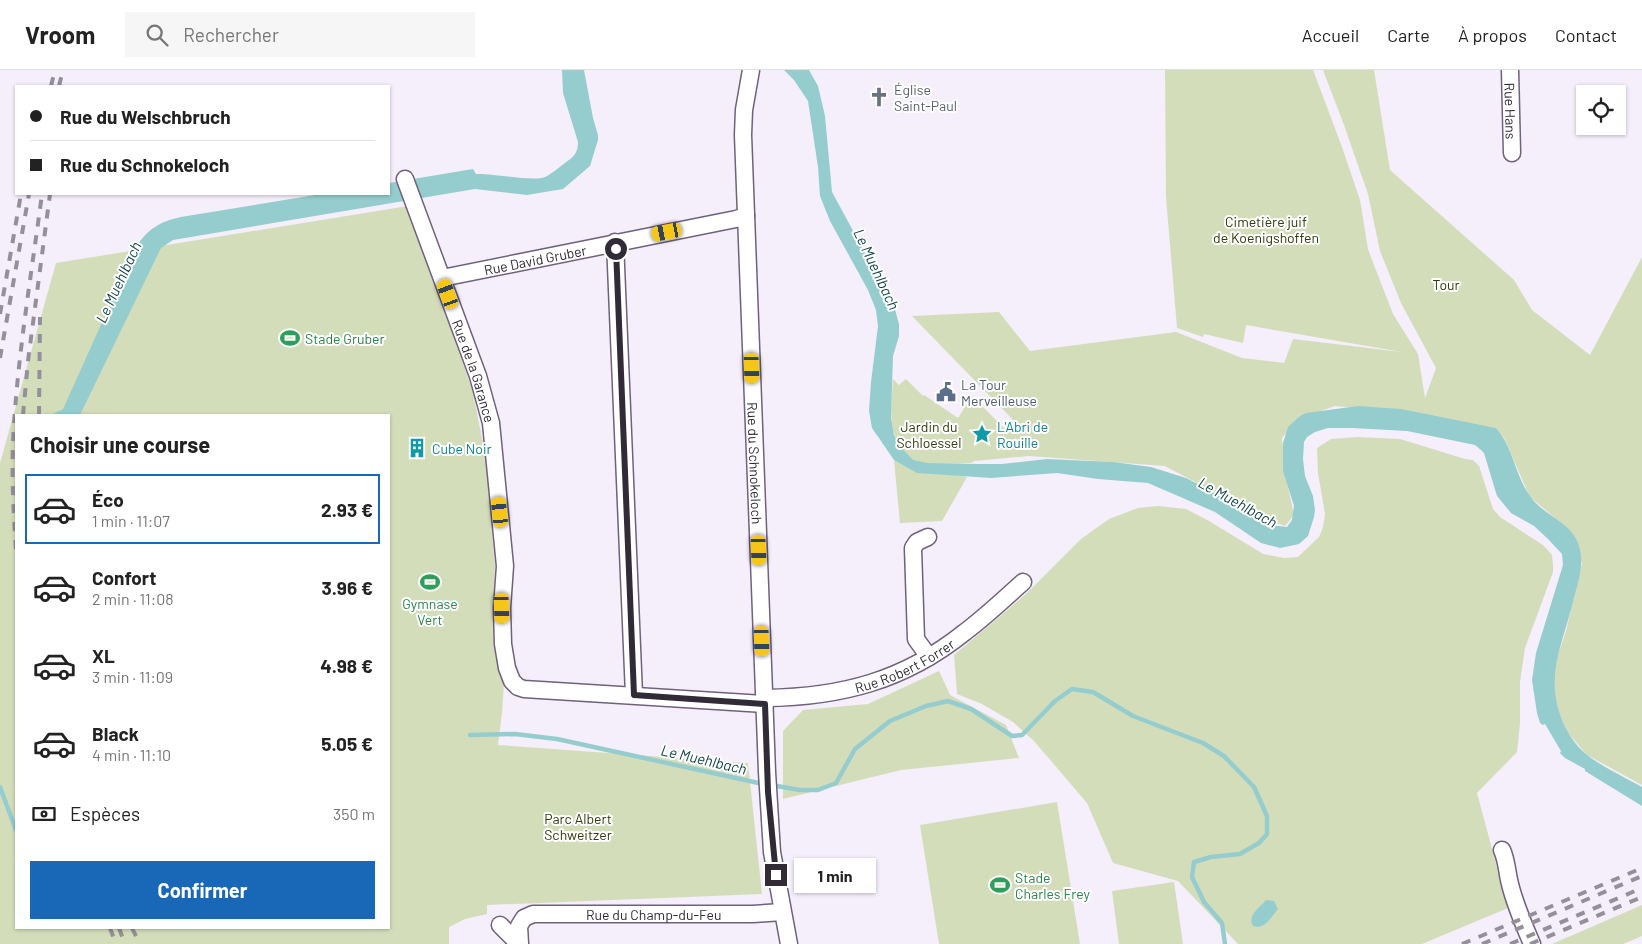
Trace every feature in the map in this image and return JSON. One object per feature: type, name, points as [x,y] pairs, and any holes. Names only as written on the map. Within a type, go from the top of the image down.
[{"type":"street","name":"Rue du Schnokeloch","points":[[752,70],[743,122],[767,772],[772,852],[789,944]]},
{"type":"street","name":"Rue Hans","points":[[1510,70],[1512,153]]},
{"type":"street","name":"Rue de la Garance","points":[[405,179],[478,376],[491,423],[505,566],[502,608],[503,644],[507,668],[512,681],[518,687]]},
{"type":"street","name":"Rue David Gruber","points":[[442,278],[746,216]]},
{"type":"street","points":[[615,242],[634,695]]},
{"type":"street","points":[[928,537],[917,542],[913,548],[916,639],[929,657]]},
{"type":"street","name":"Rue Robert Forrer","points":[[518,687],[765,701],[862,687],[899,673],[929,657],[964,633],[1023,582]]},
{"type":"street","points":[[1502,850],[1505,856],[1510,884],[1532,944]]},
{"type":"street","name":"Rue du Champ-du-Feu","points":[[520,944],[520,926],[524,918],[534,914],[753,914],[782,912]]},
{"type":"street","points":[[500,926],[520,944]]},
{"type":"green space","points":[[1165,70],[1313,70],[1360,200],[1368,249],[1393,314],[1418,354],[1425,398],[1436,368],[1401,303],[1380,251],[1368,194],[1323,70],[1374,70],[1390,170],[1514,280],[1532,310],[1590,355],[1642,257],[1642,785],[1587,755],[1567,732],[1556,705],[1553,686],[1556,660],[1566,631],[1582,563],[1560,522],[1530,497],[1504,438],[1496,428],[1414,413],[1335,406],[1298,419],[1282,438],[1286,477],[1294,515],[1285,526],[1265,519],[1165,466],[1029,456],[974,461],[971,463],[923,463],[911,459],[898,443],[891,417],[893,379],[899,385],[906,379],[923,396],[958,418],[972,396],[1007,431],[1016,423],[912,316],[999,312],[1030,351],[1176,332],[1242,358],[1284,363],[1293,339],[1402,352],[1246,325],[1243,343],[1204,334],[1203,337],[1177,328],[1166,197]]},
{"type":"green space","name":"Parc Albert Schweitzer","points":[[408,206],[473,392],[486,460],[495,565],[494,641],[504,683],[498,745],[748,763],[762,894],[487,905],[487,914],[465,919],[449,927],[449,944],[0,944],[0,463],[56,263]]},
{"type":"green space","points":[[1357,437],[1400,439],[1473,460],[1479,466],[1493,509],[1500,517],[1543,545],[1552,555],[1553,572],[1525,648],[1520,682],[1520,724],[1517,752],[1477,793],[1508,908],[1422,944],[1238,944],[1178,881],[1113,863],[1087,803],[1034,741],[1013,722],[982,704],[957,694],[954,655],[1025,595],[1081,539],[1109,519],[1138,508],[1158,506],[1186,509],[1263,554],[1284,558],[1298,557],[1319,537],[1323,527],[1325,514],[1318,473],[1317,448],[1331,439]]},
{"type":"green space","name":"Jardin du Schloessel","points":[[894,460],[917,472],[967,477],[942,521],[900,523]]},
{"type":"green space","points":[[939,671],[950,695],[1006,725],[1019,758],[901,770],[783,799],[783,731],[803,710],[868,704]]},
{"type":"green space","name":"Stade Charles Frey","points":[[1057,802],[1080,944],[939,944],[920,825]]},
{"type":"green space","points":[[1174,882],[1183,944],[1119,944],[1112,891]]},
{"type":"green space","points":[[1642,905],[1642,936],[1623,944],[1552,944]]},
{"type":"shaded area","points":[[562,70],[584,70],[598,140],[590,166],[563,189],[527,195],[475,189],[173,240],[161,248],[80,414],[53,414],[63,409],[135,249],[144,236],[154,227],[181,217],[315,195],[390,195],[390,183],[473,169],[476,174],[531,178],[545,177],[573,157],[578,146],[563,93]]},
{"type":"shaded area","points":[[784,70],[809,70],[818,86],[825,116],[832,192],[894,306],[899,324],[899,336],[893,356],[891,418],[894,435],[900,446],[913,460],[928,463],[1002,464],[1047,459],[1113,462],[1151,467],[1186,478],[1269,525],[1287,527],[1292,520],[1294,506],[1283,471],[1283,443],[1288,427],[1306,413],[1358,406],[1401,409],[1496,428],[1506,444],[1530,496],[1543,509],[1566,526],[1577,541],[1580,550],[1580,576],[1557,659],[1555,673],[1557,702],[1561,717],[1571,737],[1586,754],[1605,767],[1642,787],[1642,806],[1565,758],[1560,753],[1561,751],[1545,724],[1540,723],[1532,680],[1536,653],[1563,565],[1562,554],[1534,526],[1511,513],[1497,496],[1484,453],[1475,445],[1407,431],[1328,428],[1315,432],[1307,437],[1304,442],[1303,459],[1305,476],[1313,496],[1314,517],[1308,536],[1299,544],[1280,548],[1261,543],[1215,512],[1148,483],[1057,473],[991,478],[917,473],[894,460],[872,428],[869,411],[878,326],[876,310],[868,290],[830,221],[820,196],[818,167],[808,101],[794,80]]},
{"type":"shaded area","points":[[1266,900],[1274,901],[1278,909],[1264,924],[1257,927],[1253,926],[1253,915]]},
{"type":"waterway","name":"Le Muehlbach","points":[[771,785],[800,790],[818,790],[836,783],[855,749],[890,721],[926,706],[948,701],[971,709],[1012,736],[1022,735],[1055,701],[1072,689],[1093,692],[1133,716],[1203,743],[1224,756],[1254,787],[1267,816],[1267,834],[1259,843],[1240,854],[1211,857],[1194,862],[1192,877],[1204,902],[1222,923],[1225,944]]},
{"type":"waterway","name":"Le Muehlbach","points":[[470,735],[515,734],[557,739],[763,784]]},
{"type":"waterway","name":"Le Muehlbach","points":[[0,787],[15,827]]},
{"type":"railway","points":[[51,85],[55,70]]},
{"type":"railway","points":[[59,85],[63,70]]},
{"type":"railway","points":[[0,314],[21,195]]},
{"type":"railway","points":[[0,358],[29,195]]},
{"type":"railway","points":[[15,534],[13,455],[16,395],[42,195]]},
{"type":"railway","points":[[23,414],[28,361],[50,195]]},
{"type":"railway","points":[[39,414],[40,317]]},
{"type":"railway","points":[[1462,944],[1642,868]]},
{"type":"railway","points":[[1482,944],[1642,876]]},
{"type":"railway","points":[[1510,944],[1642,888]]},
{"type":"railway","points":[[1530,944],[1642,897]]},
{"type":"railway","points":[[110,929],[116,944]]},
{"type":"railway","points":[[119,929],[125,944]]},
{"type":"railway","points":[[132,929],[140,944]]},
{"type":"place","name":"Église Saint-Paul","points":[[879,97]]},
{"type":"place","name":"Stade Gruber","points":[[290,338]]},
{"type":"place","name":"La Tour Merveilleuse","points":[[946,392]]},
{"type":"place","name":"L'Abri de Rouille","points":[[982,434]]},
{"type":"place","name":"Cube Noir","points":[[417,448]]},
{"type":"place","name":"Gymnase Vert","points":[[430,582]]},
{"type":"place","name":"Stade Charles Frey","points":[[1000,885]]},
{"type":"route","points":[[616,249],[634,695],[765,704],[768,792],[772,852],[776,875]]},
{"type":"park label","name":"Cimetière juif de Koenigshoffen","points":[[1266,230]]},
{"type":"park label","name":"Tour","points":[[1446,284]]}]
